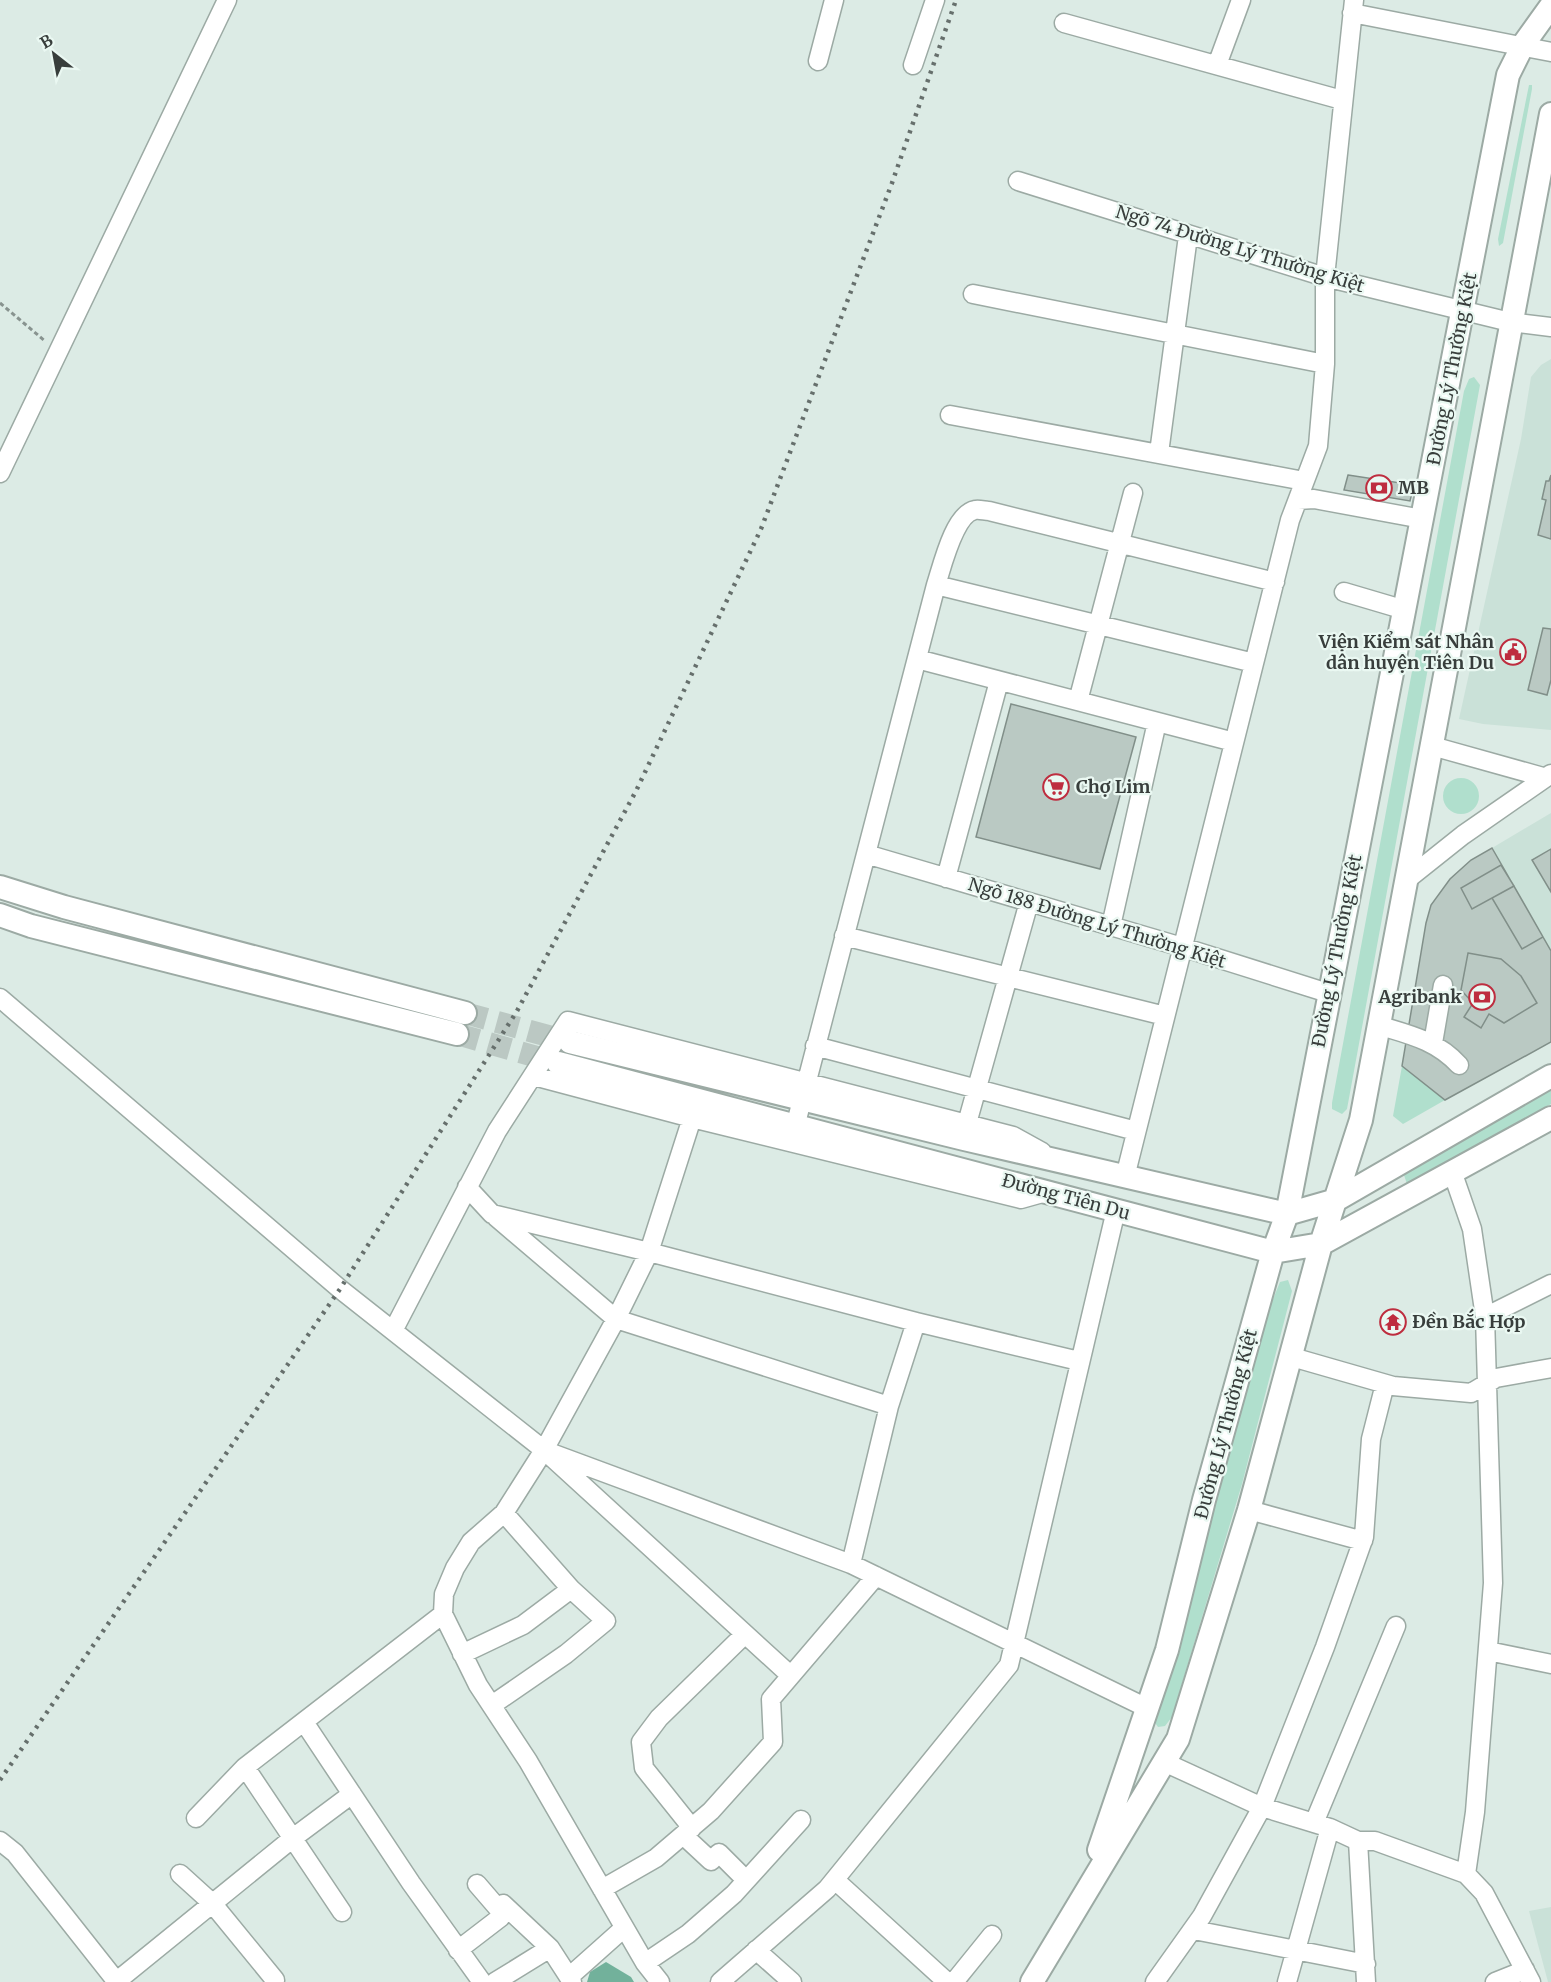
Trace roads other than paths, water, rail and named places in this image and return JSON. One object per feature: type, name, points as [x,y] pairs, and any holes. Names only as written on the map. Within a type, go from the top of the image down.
[{"type":"main road","name":"Đường Lý Thường Kiệt","points":[[1084,1891],[1167,1650],[1204,1500],[1273,1252],[1287,1214],[1328,993],[1464,310],[1508,75],[1523,45],[1551,6]]},
{"type":"main road","name":"Đường Lý Thường Kiệt","points":[[1032,1982],[1084,1891],[1178,1739],[1249,1510],[1321,1244],[1361,1120],[1409,878],[1432,746],[1480,502],[1510,322],[1551,114]]},
{"type":"main road","points":[[0,887],[64,907],[465,1013]]},
{"type":"main road","points":[[0,915],[31,926],[457,1034]]},
{"type":"main road","name":"Đường Tiên Du","points":[[570,1042],[804,1090],[1125,1177],[1287,1214],[1336,1200],[1551,1076]]},
{"type":"main road","name":"Đường Tiên Du","points":[[558,1063],[1273,1252],[1321,1244],[1453,1174],[1551,1118]]},
{"type":"street","points":[[0,474],[226,0]]},
{"type":"street","points":[[818,61],[834,0]]},
{"type":"street","points":[[913,65],[935,0]]},
{"type":"street","points":[[1216,65],[1241,0]]},
{"type":"street","points":[[1125,1177],[1290,520],[1318,446],[1324,364],[1325,277],[1353,7],[1551,52]]},
{"type":"street","points":[[1064,23],[1342,100]]},
{"type":"street","name":"Ngõ 74 Đường Lý Thường Kiệt","points":[[1018,181],[1325,277],[1510,322],[1551,327]]},
{"type":"street","points":[[1159,453],[1188,236]]},
{"type":"street","points":[[973,294],[1324,364]]},
{"type":"street","points":[[950,415],[1304,481]]},
{"type":"street","points":[[1078,701],[1133,492]]},
{"type":"street","points":[[1298,500],[1314,499],[1422,519]]},
{"type":"street","points":[[795,1127],[936,585],[950,541],[962,518],[975,510],[989,511],[1275,582]]},
{"type":"street","points":[[936,585],[1254,663]]},
{"type":"street","points":[[1344,592],[1405,610]]},
{"type":"street","points":[[917,659],[1234,742]]},
{"type":"street","points":[[946,878],[999,681]]},
{"type":"street","points":[[1111,926],[1157,722]]},
{"type":"street","points":[[1432,746],[1547,775]]},
{"type":"street","points":[[1409,878],[1547,775]]},
{"type":"street","name":"Ngõ 188 Đường Lý Thường Kiệt","points":[[866,854],[1182,947],[1328,993]]},
{"type":"street","points":[[965,1132],[1029,902]]},
{"type":"street","points":[[844,936],[1165,1016]]},
{"type":"street","points":[[1433,1043],[1443,985]]},
{"type":"street","points":[[0,998],[340,1289],[394,1329],[544,1450],[790,1675]]},
{"type":"street","points":[[394,1329],[497,1131],[568,1021],[804,1090]]},
{"type":"street","points":[[1381,1026],[1416,1035],[1433,1043],[1459,1065]]},
{"type":"street","points":[[816,1046],[1136,1131]]},
{"type":"street","points":[[534,1076],[692,1118],[1021,1199],[1046,1192]]},
{"type":"street","points":[[660,1982],[645,1963],[528,1761],[492,1705],[462,1654],[443,1614],[444,1594],[455,1568],[471,1542],[504,1513],[544,1450],[616,1319],[649,1252],[692,1118]]},
{"type":"street","points":[[1453,1174],[1472,1229],[1485,1317],[1485,1385],[1493,1583],[1474,1812],[1466,1874]]},
{"type":"street","points":[[467,1187],[492,1214],[616,1319],[890,1406]]},
{"type":"street","points":[[720,1982],[836,1880],[1009,1665],[1116,1210]]},
{"type":"street","points":[[492,1214],[1079,1361]]},
{"type":"street","points":[[1485,1317],[1551,1284]]},
{"type":"street","points":[[850,1564],[890,1406],[916,1322]]},
{"type":"street","points":[[1292,1357],[1385,1384],[1471,1393],[1496,1378],[1551,1368]]},
{"type":"street","points":[[1155,1982],[1194,1930],[1262,1807],[1325,1647],[1363,1541],[1371,1439],[1385,1384]]},
{"type":"street","points":[[544,1450],[850,1564],[1147,1708]]},
{"type":"street","points":[[1249,1510],[1363,1541]]},
{"type":"street","points":[[492,1705],[566,1654],[606,1621],[571,1589],[504,1513]]},
{"type":"street","points":[[602,1889],[656,1858],[688,1831],[711,1811],[773,1742],[771,1699],[876,1576]]},
{"type":"street","points":[[462,1654],[523,1625],[571,1589]]},
{"type":"street","points":[[195,1818],[245,1767],[443,1614]]},
{"type":"street","points":[[1287,1982],[1297,1948],[1322,1825],[1396,1626]]},
{"type":"street","points":[[746,1634],[659,1718],[642,1742],[644,1768],[688,1831],[711,1861],[719,1853],[746,1880]]},
{"type":"street","points":[[1488,1651],[1551,1664]]},
{"type":"street","points":[[304,1722],[482,1982]]},
{"type":"street","points":[[1164,1762],[1262,1807],[1322,1825],[1358,1841],[1374,1841],[1466,1874],[1484,1893],[1528,1976],[1495,1982]]},
{"type":"street","points":[[245,1767],[342,1912]]},
{"type":"street","points":[[0,1841],[15,1853],[117,1982],[293,1838],[352,1794]]},
{"type":"street","points":[[645,1963],[688,1934],[746,1880],[801,1820]]},
{"type":"street","points":[[1194,1930],[1297,1948],[1366,1973],[1358,1841]]},
{"type":"street","points":[[180,1874],[212,1904],[275,1980]]},
{"type":"street","points":[[836,1880],[947,1982]]},
{"type":"street","points":[[477,1884],[502,1913]]},
{"type":"street","points":[[458,1950],[501,1917],[503,1904],[550,1948],[571,1980],[624,1928]]},
{"type":"street","points":[[954,1982],[992,1935]]},
{"type":"street","points":[[495,1982],[550,1948]]},
{"type":"street","points":[[756,1950],[792,1982]]},
{"type":"tunnel","points":[[465,1013],[570,1042]]},
{"type":"tunnel","points":[[457,1034],[558,1063]]},
{"type":"railway","points":[[0,1780],[340,1289],[517,1011],[636,791],[761,529],[892,183],[956,0]]},
{"type":"place","name":"MB","points":[[1379,488]]},
{"type":"place","name":"Viện Kiểm sát Nhân dân huyện Tiên Du","points":[[1513,652]]},
{"type":"place","name":"Chợ Lim","points":[[1056,787]]},
{"type":"place","name":"Agribank","points":[[1482,997]]},
{"type":"place","name":"Đền Bắc Hợp","points":[[1393,1322]]}]
